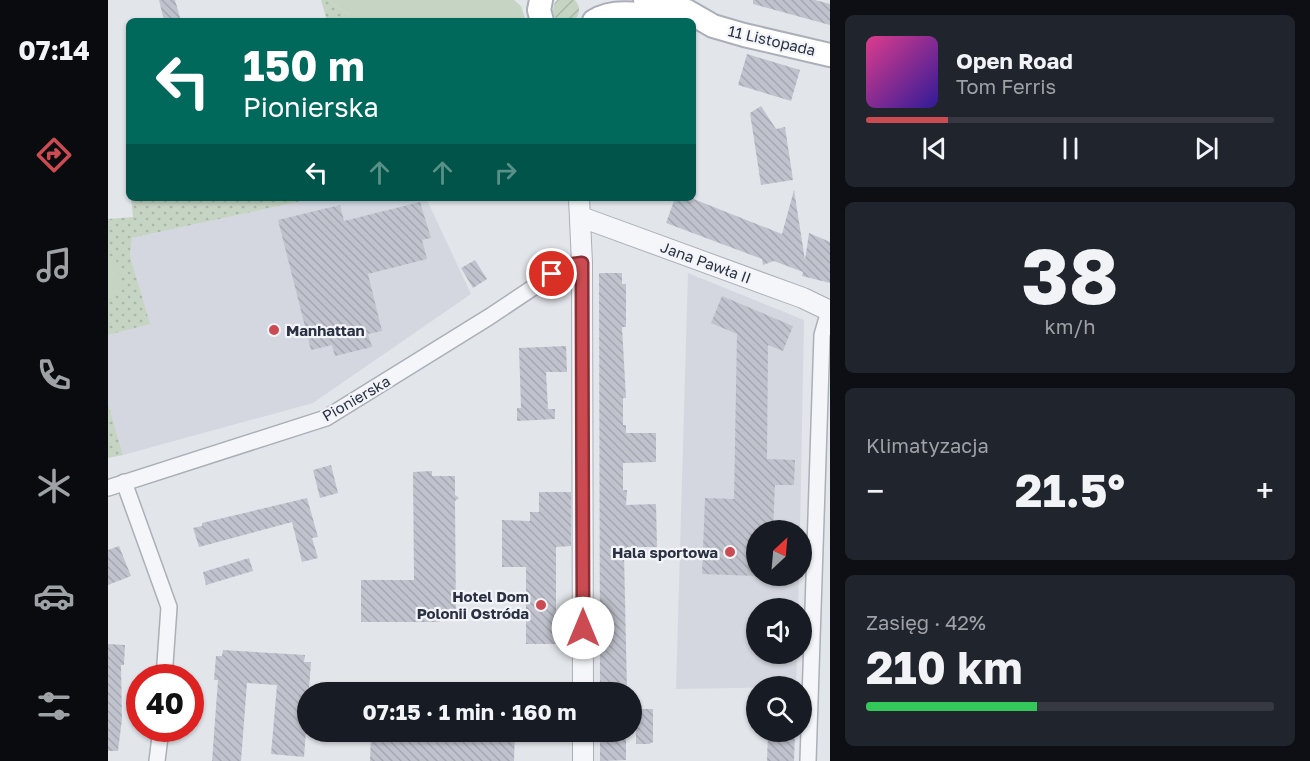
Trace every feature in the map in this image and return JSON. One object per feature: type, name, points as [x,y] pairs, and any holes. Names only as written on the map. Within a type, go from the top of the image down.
[{"type":"main road","points":[[592,0],[592,18]]},
{"type":"main road","name":"11 Listopada","points":[[645,0],[687,11],[694,18]]},
{"type":"main road","points":[[600,18],[611,14],[651,18]]},
{"type":"main road","name":"11 Listopada","points":[[703,26],[830,55]]},
{"type":"street","points":[[580,208],[583,682]]},
{"type":"street","name":"Jana Pawła II","points":[[580,208],[830,311]]},
{"type":"street","name":"Pionierska","points":[[108,488],[326,418],[489,317],[567,265],[582,263]]},
{"type":"street","points":[[808,761],[822,335],[830,311]]},
{"type":"street","points":[[124,482],[169,607],[166,664]]},
{"type":"street","points":[[157,761],[159,742]]},
{"type":"street","points":[[583,742],[583,761]]},
{"type":"shaded area","name":"Manhattan","points":[[302,201],[427,201],[471,294],[313,403],[123,455],[108,403],[108,335],[149,324],[130,256],[132,238]]},
{"type":"shaded area","points":[[688,273],[804,320],[800,520],[746,520],[746,586],[799,586],[798,598],[746,598],[746,664],[797,664],[796,676],[746,676],[746,688],[676,689]]},
{"type":"green space","points":[[560,-1],[572,-1],[579,10],[576,18],[556,18],[554,15],[554,5]]},
{"type":"green space","points":[[321,0],[328,0],[353,18],[326,18]]},
{"type":"green space","points":[[328,0],[514,0],[521,6],[525,18],[353,18]]},
{"type":"green space","points":[[131,201],[302,201],[132,238],[130,256],[150,324],[108,335],[108,219],[133,217]]},
{"type":"green space","points":[[116,259],[122,293],[108,296],[108,260]]},
{"type":"green space","points":[[108,403],[123,455],[108,458]]},
{"type":"building","points":[[159,0],[175,0],[180,18],[163,18]]},
{"type":"building","points":[[753,0],[815,0],[830,4],[830,25],[753,4]]},
{"type":"building","points":[[747,54],[800,70],[791,101],[738,85]]},
{"type":"building","points":[[761,106],[776,129],[785,127],[793,180],[761,185],[750,113]]},
{"type":"building","points":[[794,190],[805,260],[809,233],[830,242],[830,283],[802,276],[803,272],[774,261],[763,265],[762,259],[666,223],[674,201],[696,200],[782,234]]},
{"type":"building","points":[[420,202],[431,238],[422,240],[427,259],[368,274],[382,331],[368,334],[372,347],[335,356],[332,345],[311,350],[278,220],[340,205],[344,221]]},
{"type":"building","points":[[475,260],[487,279],[473,288],[461,268]]},
{"type":"building","points":[[599,273],[622,273],[622,284],[626,284],[626,327],[622,327],[626,398],[623,398],[623,425],[626,425],[626,433],[656,433],[656,462],[623,463],[623,490],[627,490],[626,505],[656,504],[657,547],[627,547],[627,553],[624,554],[627,682],[600,682]]},
{"type":"building","points":[[722,296],[793,326],[783,351],[768,345],[767,459],[795,460],[794,485],[775,485],[773,520],[746,520],[746,576],[702,574],[705,498],[734,499],[737,334],[711,323]]},
{"type":"building","points":[[566,346],[567,372],[546,372],[548,409],[555,409],[555,419],[517,421],[517,408],[521,408],[519,348]]},
{"type":"building","points":[[331,465],[338,493],[320,498],[313,470]]},
{"type":"building","points":[[432,471],[432,476],[455,476],[455,495],[459,498],[455,501],[456,614],[440,614],[440,622],[361,622],[361,580],[414,580],[413,472]]},
{"type":"building","name":"Hotel Dom Polonii Ostróda","points":[[539,492],[571,492],[571,546],[556,547],[556,644],[526,644],[526,567],[502,567],[502,520],[530,521],[530,512],[539,512]]},
{"type":"building","points":[[307,498],[318,537],[312,538],[318,558],[302,562],[292,522],[199,547],[193,528],[202,526],[202,523]]},
{"type":"building","points":[[119,546],[131,576],[108,585],[108,550]]},
{"type":"building","points":[[249,558],[253,571],[206,585],[203,572]]},
{"type":"building","points":[[108,644],[125,645],[124,665],[121,665],[122,719],[118,751],[108,751]]},
{"type":"building","points":[[223,650],[305,655],[304,662],[311,662],[310,682],[297,682],[297,742],[305,742],[304,757],[271,754],[277,685],[247,683],[241,761],[212,761],[218,680],[214,680],[216,656],[222,656]]},
{"type":"building","points":[[642,709],[653,709],[653,742],[636,744],[636,742],[642,742]]},
{"type":"building","points":[[371,742],[515,742],[514,761],[370,761]]},
{"type":"building","points":[[600,742],[626,742],[626,760],[600,761]]},
{"type":"building","points":[[768,742],[795,742],[794,761],[767,761]]},
{"type":"place","name":"Manhattan","points":[[274,330]]},
{"type":"place","name":"Hala sportowa","points":[[730,552]]},
{"type":"place","name":"Hotel Dom Polonii Ostróda","points":[[541,605]]},
{"type":"route","points":[[552,274],[567,265],[582,263],[583,628]]}]
